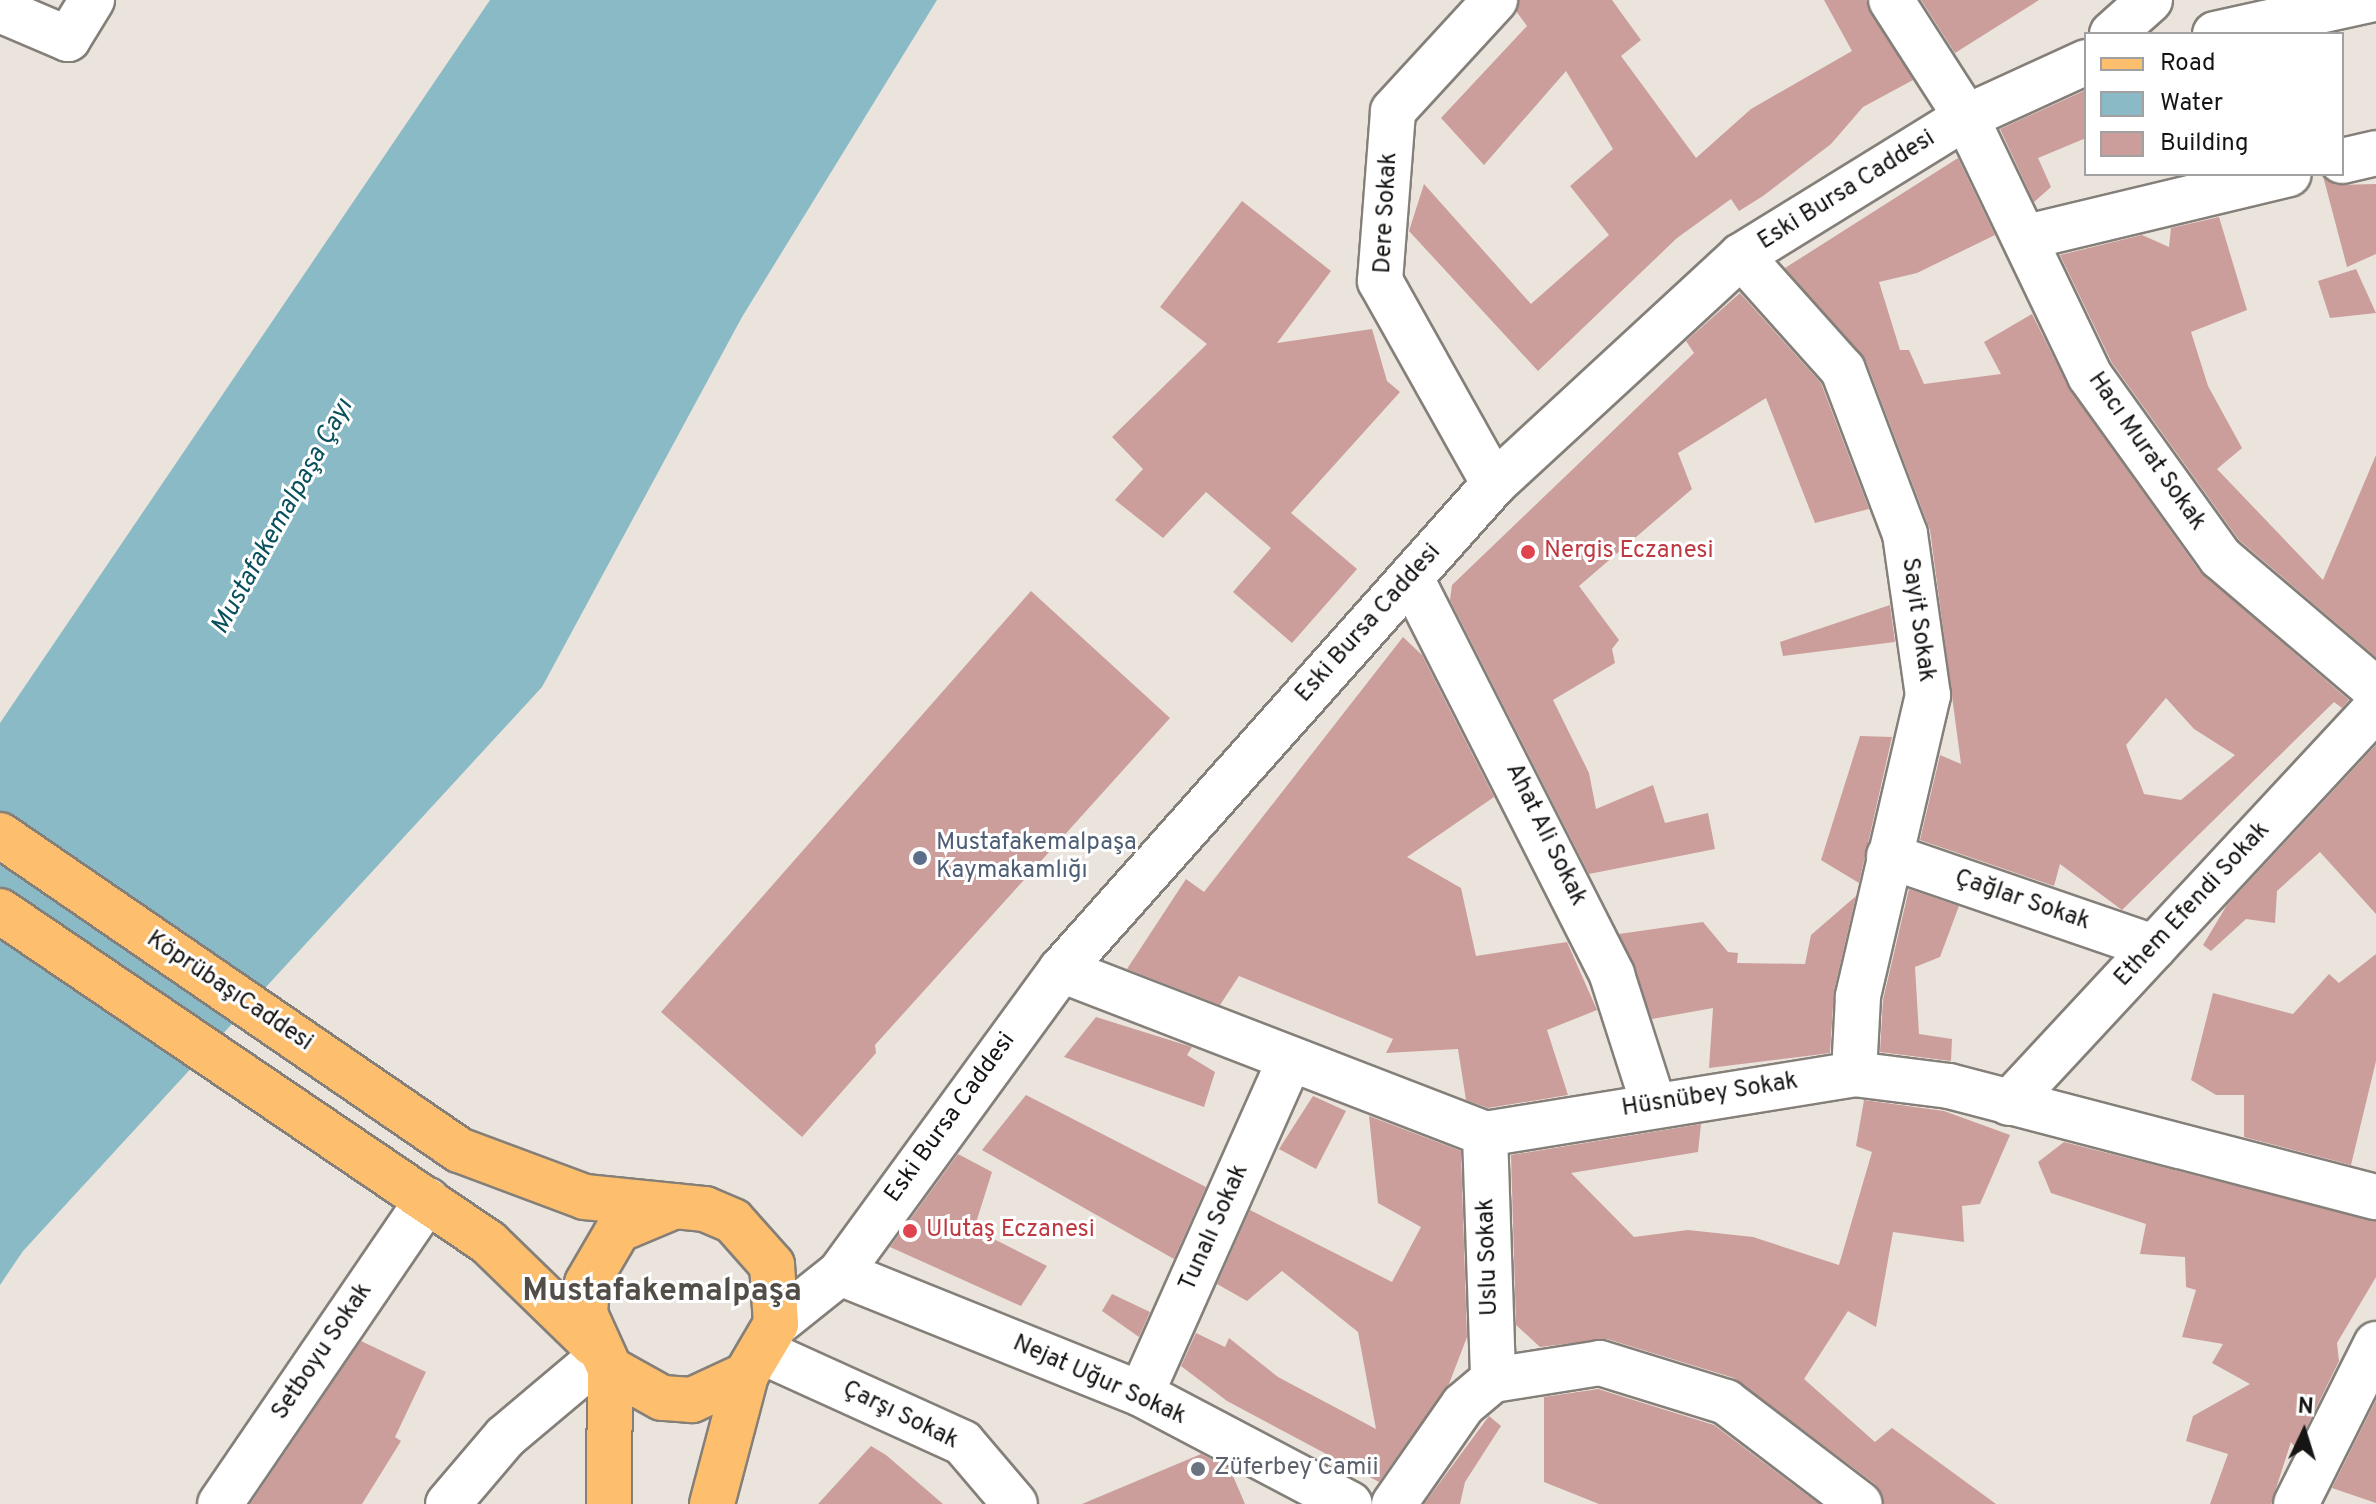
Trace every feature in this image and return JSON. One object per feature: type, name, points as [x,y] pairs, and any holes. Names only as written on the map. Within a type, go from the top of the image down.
[{"type":"main road","name":"KöprübaşıCaddesi","points":[[0,835],[459,1150],[585,1197],[675,1206]]},
{"type":"main road","points":[[0,911],[501,1253],[601,1356],[662,1398],[721,1392],[763,1351]]},
{"type":"main road","points":[[609,1504],[601,1356],[587,1283],[598,1254],[618,1230],[675,1206],[733,1221],[755,1240],[772,1265],[763,1351],[712,1504]]},
{"type":"street","points":[[0,10],[68,39],[92,0]]},
{"type":"street","name":"Dere Sokak","points":[[1494,484],[1380,281],[1393,111],[1495,0]]},
{"type":"street","name":"Hacı Murat Sokak","points":[[1891,0],[1966,117],[2027,237],[2090,376],[2220,557],[2376,690]]},
{"type":"street","points":[[2114,32],[2150,0]]},
{"type":"street","points":[[2224,32],[2370,0]]},
{"type":"street","name":"Eski Bursa Caddesi","points":[[763,1351],[840,1273],[1061,970],[1494,484],[1741,256],[1966,117],[2083,61]]},
{"type":"street","points":[[2344,161],[2376,153]]},
{"type":"street","points":[[2027,237],[2281,176]]},
{"type":"street","name":"Sayit Sokak","points":[[1741,256],[1843,370],[1905,534],[1928,695],[1858,997],[1854,1074]]},
{"type":"street","name":"Ahat Ali Sokak","points":[[1411,578],[1612,975],[1653,1103]]},
{"type":"street","name":"Ethem Efendi Sokak","points":[[2009,1103],[2376,708]]},
{"type":"street","name":"Çağlar Sokak","points":[[1889,856],[2154,947]]},
{"type":"street","points":[[1061,970],[1289,1061],[1485,1134]]},
{"type":"street","name":"Tunalı Sokak","points":[[1141,1394],[1289,1061]]},
{"type":"street","name":"Hüsnübey Sokak","points":[[1485,1134],[1653,1103],[1854,1074],[2009,1103],[2376,1197]]},
{"type":"street","name":"Uslu Sokak","points":[[1485,1134],[1493,1380]]},
{"type":"street","name":"Setboyu Sokak","points":[[220,1504],[427,1200]]},
{"type":"street","name":"Nejat Uğur Sokak","points":[[840,1273],[1141,1394],[1350,1504]]},
{"type":"street","points":[[2297,1503],[2376,1344]]},
{"type":"street","name":"Çarşı Sokak","points":[[763,1351],[963,1443],[1015,1504]]},
{"type":"street","points":[[448,1504],[505,1437],[601,1356]]},
{"type":"street","points":[[1394,1504],[1463,1405],[1493,1380],[1600,1363],[1726,1402],[1860,1504]]},
{"type":"water","name":"Mustafakemalpaşa Çayı","points":[[490,0],[937,0],[742,317],[542,687],[23,1251],[0,1285],[0,723]]},
{"type":"building","points":[[1519,0],[1612,0],[1641,40],[1621,56],[1696,158],[1751,109],[1852,51],[1824,0],[1866,0],[1913,80],[1863,107],[1831,144],[1763,196],[1739,211],[1731,199],[1677,238],[1538,371],[1409,231],[1424,184],[1531,304],[1609,235],[1570,186],[1613,149],[1566,71],[1484,165],[1441,118],[1527,26],[1516,11]]},
{"type":"building","points":[[1921,0],[2039,0],[1955,53]]},
{"type":"building","points":[[2084,91],[2084,139],[2038,158],[2051,187],[2034,202],[2000,129]]},
{"type":"building","points":[[1958,158],[1995,235],[1917,273],[1879,282],[1900,350],[1909,350],[1924,384],[2001,374],[1984,342],[2032,314],[2070,390],[2200,572],[2349,700],[2342,708],[2334,702],[2122,910],[2060,864],[2054,886],[1920,840],[1940,755],[1961,764],[1930,530],[1866,361],[1785,268]],"holes":[[[2166,698],[2194,729],[2235,755],[2181,800],[2144,794],[2126,745]]]},
{"type":"building","points":[[2323,176],[2336,185],[2376,184],[2376,254],[2347,267]]},
{"type":"building","points":[[1242,201],[1331,271],[1277,343],[1372,329],[1387,381],[1400,392],[1291,513],[1357,569],[1292,643],[1233,592],[1271,548],[1206,492],[1163,538],[1115,500],[1143,469],[1112,437],[1207,344],[1160,307]]},
{"type":"building","points":[[2219,217],[2247,310],[2191,332],[2208,386],[2242,448],[2217,469],[2323,580],[2376,455],[2376,657],[2239,540],[2112,363],[2060,255],[2142,235],[2169,247],[2171,228]]},
{"type":"building","points":[[2356,269],[2376,313],[2330,318],[2318,281]]},
{"type":"building","points":[[1740,293],[1821,383],[1869,509],[1815,523],[1766,398],[1678,453],[1692,489],[1579,586],[1619,640],[1612,649],[1615,663],[1553,700],[1589,773],[1596,809],[1653,785],[1665,823],[1708,813],[1715,849],[1589,874],[1450,600],[1452,585],[1694,353],[1686,341]]},
{"type":"building","name":"Mustafakemalpaşa Kaymakamlığı","points":[[1031,591],[1170,718],[875,1045],[876,1053],[802,1137],[661,1012]]},
{"type":"building","points":[[1890,605],[1895,642],[1783,656],[1780,642]]},
{"type":"building","points":[[1403,637],[1422,655],[1494,797],[1407,857],[1461,888],[1476,956],[1567,942],[1597,1010],[1547,1030],[1568,1095],[1488,1108],[1466,1100],[1458,1049],[1386,1053],[1393,1039],[1239,976],[1220,1005],[1127,969],[1186,879],[1204,892]]},
{"type":"building","points":[[1860,736],[1892,737],[1859,883],[1821,860]]},
{"type":"building","points":[[2376,745],[2376,914],[2320,852],[2277,891],[2275,923],[2246,919],[2211,951],[2203,945],[2227,905]]},
{"type":"building","points":[[1909,889],[1959,906],[1940,957],[1915,967],[1919,1034],[1952,1039],[1951,1061],[1880,1052],[1883,1000]]},
{"type":"building","points":[[1856,896],[1834,991],[1830,1053],[1709,1068],[1713,1008],[1652,1019],[1619,934],[1703,922],[1728,952],[1738,953],[1737,963],[1805,964],[1811,935]]},
{"type":"building","points":[[2376,954],[2376,1061],[2351,1165],[2244,1137],[2244,1095],[2216,1095],[2191,1080],[2213,993],[2293,1014],[2329,974],[2339,983]]},
{"type":"building","points":[[1096,1017],[1192,1047],[1187,1055],[1215,1072],[1204,1107],[1064,1057]]},
{"type":"building","points":[[1026,1095],[1206,1187],[1174,1259],[982,1150]]},
{"type":"building","points":[[1313,1096],[1346,1111],[1316,1169],[1279,1149]]},
{"type":"building","points":[[1864,1100],[1944,1111],[2010,1135],[1980,1204],[1962,1206],[1964,1242],[1893,1232],[1876,1327],[1848,1311],[1804,1379],[1875,1442],[1892,1428],[1996,1504],[1884,1504],[1875,1484],[1734,1378],[1607,1339],[1540,1347],[1516,1325],[1511,1155],[1701,1124],[1698,1152],[1571,1173],[1634,1237],[1688,1230],[1753,1237],[1839,1265],[1872,1152],[1856,1146]]},
{"type":"building","points":[[1369,1116],[1461,1151],[1467,1337],[1449,1384],[1379,1482],[1227,1401],[1181,1366],[1196,1333],[1225,1347],[1229,1338],[1278,1377],[1376,1429],[1358,1332],[1282,1271],[1247,1301],[1217,1284],[1250,1210],[1392,1282],[1421,1227],[1378,1203]]},
{"type":"building","points":[[2064,1142],[2376,1221],[2376,1277],[2337,1343],[2339,1361],[2296,1449],[2291,1442],[2271,1504],[2210,1504],[2228,1454],[2186,1441],[2193,1416],[2250,1384],[2212,1363],[2223,1344],[2182,1337],[2196,1290],[2186,1287],[2185,1257],[2140,1254],[2146,1224],[2051,1193],[2038,1162]]},
{"type":"building","points":[[958,1154],[992,1172],[974,1229],[1047,1266],[1021,1306],[890,1247]]},
{"type":"building","points":[[1112,1294],[1150,1312],[1139,1337],[1102,1311]]},
{"type":"building","points":[[361,1341],[426,1372],[395,1437],[401,1441],[362,1504],[250,1504]]},
{"type":"building","points":[[1598,1389],[1714,1425],[1819,1504],[1599,1504],[1544,1482],[1544,1397]]},
{"type":"building","points":[[2376,1400],[2376,1503],[2332,1488]]},
{"type":"building","points":[[1489,1416],[1501,1426],[1465,1482],[1460,1504],[1424,1504]]},
{"type":"building","points":[[871,1446],[886,1455],[943,1504],[818,1504]]},
{"type":"building","name":"Züferbey Camii","points":[[1201,1454],[1230,1469],[1245,1504],[1082,1504]]},
{"type":"place","name":"Nergis Eczanesi","points":[[1528,552]]},
{"type":"place","name":"Mustafakemalpaşa Kaymakamlığı","points":[[920,858]]},
{"type":"place","name":"Ulutaş Eczanesi","points":[[910,1231]]},
{"type":"place","name":"Züferbey Camii","points":[[1198,1469]]},
{"type":"district","name":"Mustafakemalpaşa","points":[[662,1292]]}]
